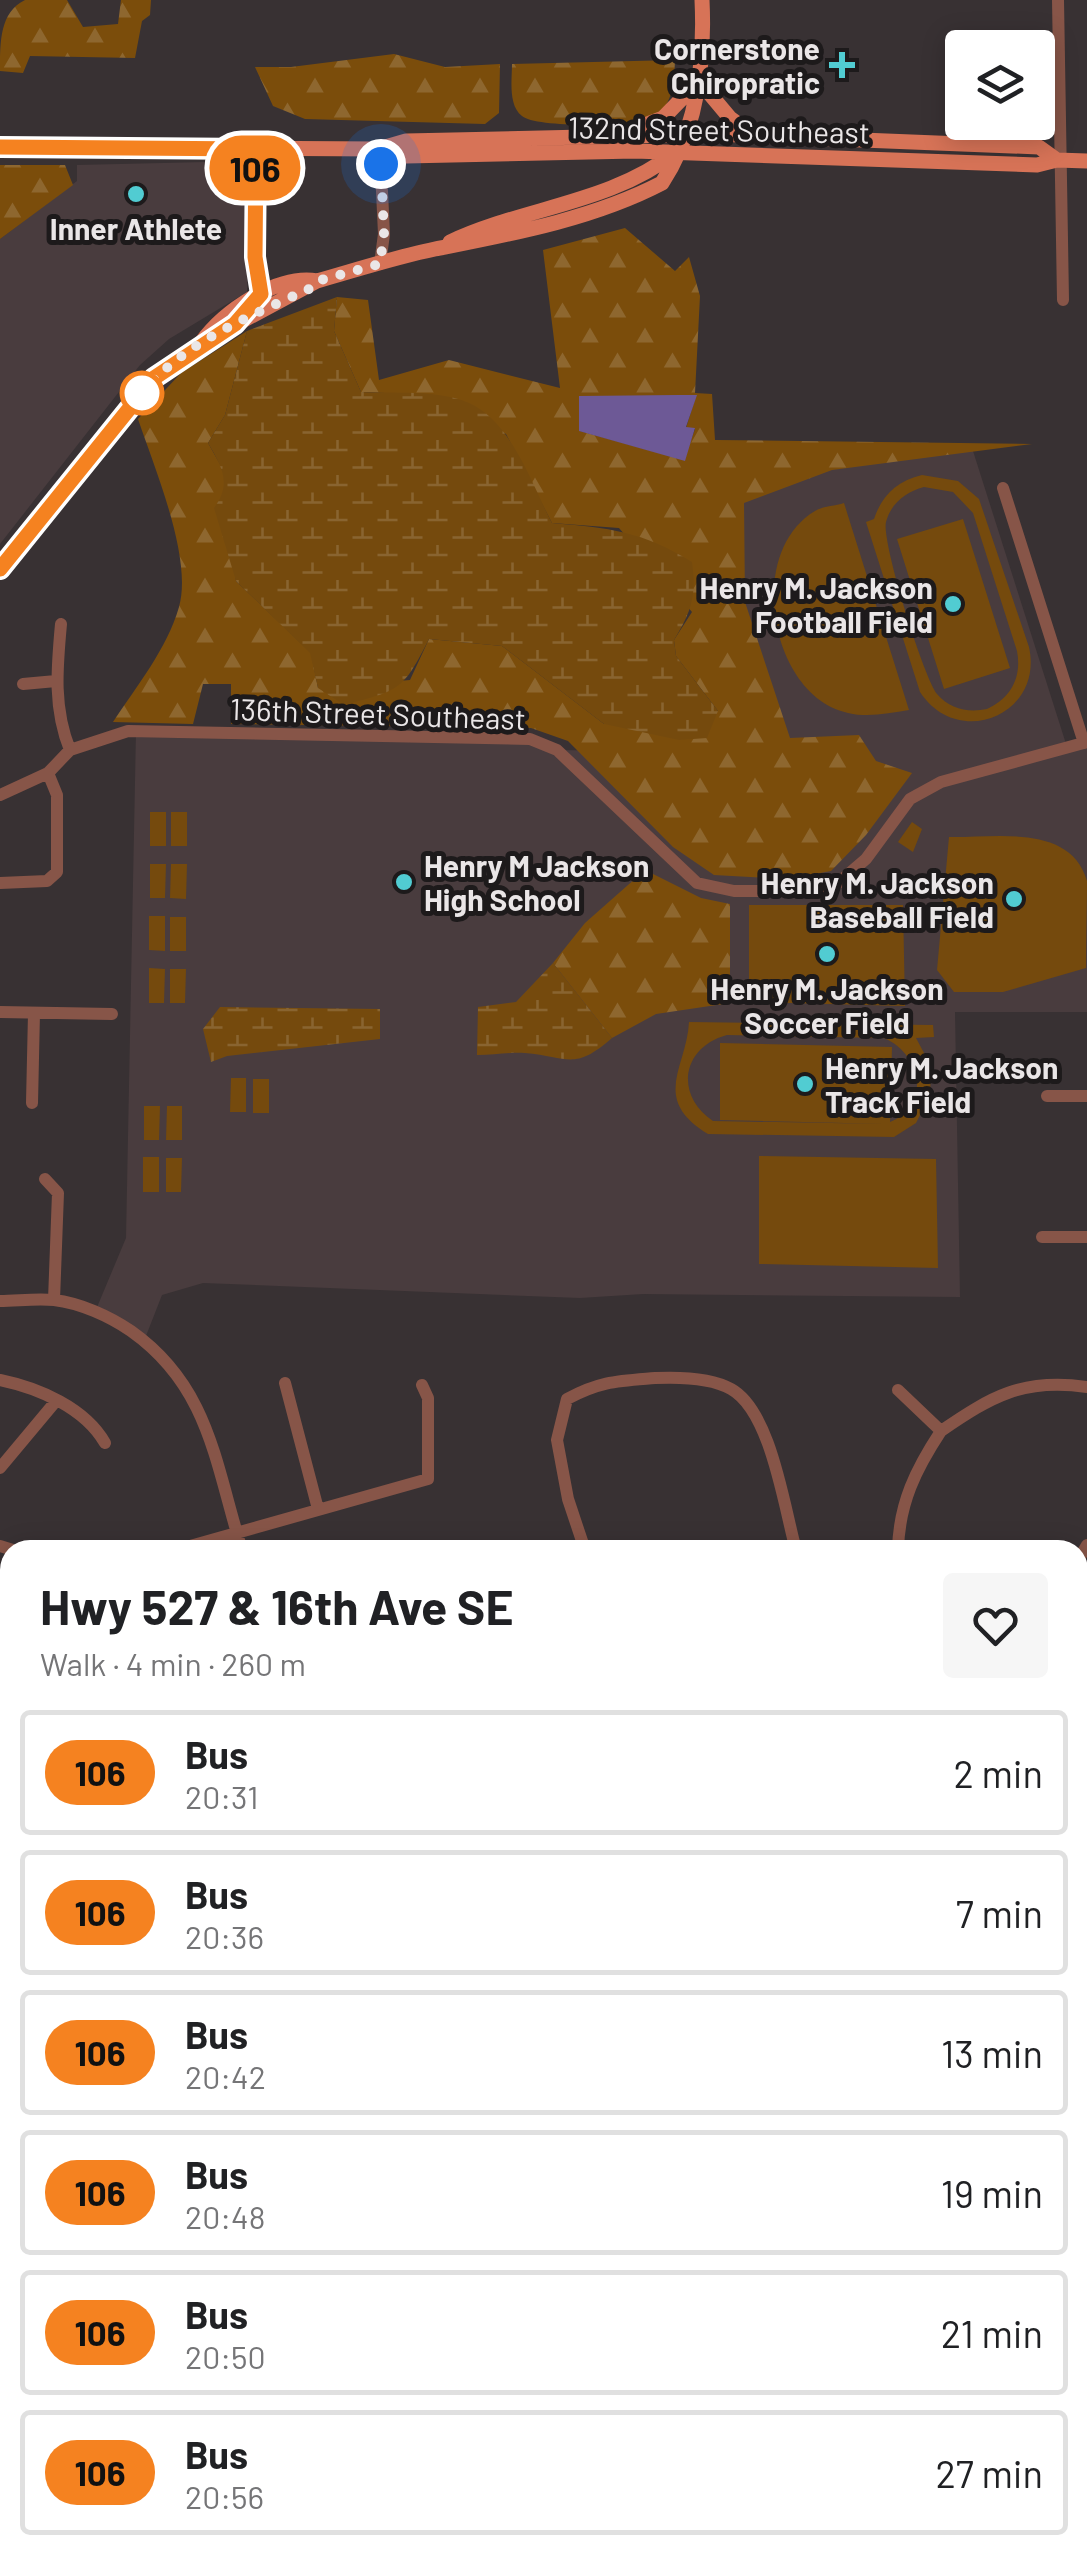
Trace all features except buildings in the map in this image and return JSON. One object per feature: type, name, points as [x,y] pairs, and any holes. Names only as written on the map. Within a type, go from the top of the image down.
[{"type":"main road","points":[[202,343],[216,323],[261,294],[305,279],[317,281],[436,249],[472,244],[638,196],[662,183],[686,134],[699,82],[702,0]]},
{"type":"main road","points":[[607,136],[649,126],[699,82]]},
{"type":"main road","points":[[699,82],[730,118],[757,137]]},
{"type":"main road","name":"132nd Street Southeast","points":[[380,149],[406,141],[686,134],[1039,147],[1057,160]]},
{"type":"main road","name":"132nd Street Southeast","points":[[0,147],[380,149],[406,156],[676,152],[1038,165],[1057,160],[1087,161]]},
{"type":"main road","points":[[256,149],[255,257],[261,294]]},
{"type":"main road","points":[[0,570],[154,378],[202,343],[309,289],[317,281]]},
{"type":"main road","points":[[235,324],[261,294]]},
{"type":"street","points":[[1058,0],[1057,160],[1063,300]]},
{"type":"street","points":[[380,149],[384,234],[380,264]]},
{"type":"street","points":[[1003,488],[1085,742]]},
{"type":"street","points":[[61,624],[56,681],[59,722],[70,750]]},
{"type":"street","points":[[23,684],[56,681]]},
{"type":"street","name":"136th Street Southeast","points":[[0,796],[48,773],[70,750],[128,731],[530,739],[558,750],[697,883],[734,890],[803,891],[838,883],[866,859],[910,800],[941,782],[1085,742]]},
{"type":"street","points":[[0,883],[47,881],[57,872],[57,795],[48,773]]},
{"type":"street","points":[[0,1012],[112,1014]]},
{"type":"street","points":[[32,1103],[34,1013]]},
{"type":"street","points":[[1047,1096],[1087,1096]]},
{"type":"street","points":[[46,1179],[58,1194],[54,1300]]},
{"type":"street","points":[[1042,1237],[1087,1237]]},
{"type":"street","points":[[0,1302],[54,1300],[110,1317],[155,1351],[190,1391],[205,1421],[239,1540]]},
{"type":"street","points":[[582,1540],[568,1499],[557,1440],[567,1399],[599,1382],[671,1378],[732,1389],[763,1428],[793,1540]]},
{"type":"street","points":[[0,1380],[56,1401],[93,1422],[105,1442]]},
{"type":"street","points":[[285,1383],[318,1509]]},
{"type":"street","points":[[217,1540],[428,1479],[428,1398],[422,1385]]},
{"type":"street","points":[[899,1540],[903,1504],[914,1473],[941,1431],[980,1404],[1021,1386],[1087,1387]]},
{"type":"street","points":[[898,1390],[941,1431]]},
{"type":"street","points":[[0,1468],[56,1401]]},
{"type":"shaded area","points":[[249,161],[247,292],[169,339],[140,365],[0,544],[0,239],[77,181],[77,165]]},
{"type":"shaded area","points":[[697,395],[686,427],[695,428],[685,461],[579,431],[579,396]]},
{"type":"shaded area","points":[[732,449],[973,451],[1067,747],[1087,742],[1087,1012],[955,1012],[960,1297],[643,1294],[580,1298],[203,1283],[162,1295],[144,1341],[95,1312],[126,1238],[136,731],[491,736],[558,750],[737,753]]},
{"type":"green space","points":[[25,0],[67,0],[83,27],[118,24],[121,0],[151,0],[150,15],[142,21],[135,58],[30,56],[23,73],[0,71],[6,20]]},
{"type":"green space","points":[[394,54],[445,67],[500,64],[499,113],[485,124],[305,119],[273,106],[255,67],[291,67]]},
{"type":"green space","points":[[675,60],[666,106],[644,120],[546,123],[522,116],[513,99],[512,64]]},
{"type":"green space","points":[[0,165],[65,165],[73,185],[0,239]]},
{"type":"green space","points":[[625,228],[675,271],[689,257],[700,296],[695,393],[712,394],[715,440],[1032,444],[832,470],[744,503],[745,602],[790,738],[859,735],[876,761],[912,773],[866,835],[831,871],[788,879],[714,875],[673,847],[568,741],[531,728],[231,724],[231,684],[203,684],[193,724],[113,722],[167,638],[182,587],[170,513],[138,419],[181,373],[247,331],[225,415],[208,443],[225,473],[236,581],[311,653],[318,688],[410,680],[429,639],[502,646],[604,724],[718,711],[676,656],[674,640],[692,612],[619,528],[552,523],[506,434],[434,395],[361,392],[334,331],[337,297],[368,300],[379,380],[449,360],[560,388],[543,250]],"holes":[[[696,396],[686,428],[695,429],[684,460],[580,431],[677,398]]]},
{"type":"green space","points":[[337,297],[334,331],[361,392],[430,394],[469,403],[484,412],[509,439],[552,523],[625,533],[692,562],[691,603],[674,640],[676,656],[718,711],[707,738],[679,740],[604,724],[502,646],[429,639],[406,678],[378,696],[344,705],[318,688],[310,653],[236,581],[214,508],[223,491],[223,476],[208,443],[225,415],[247,331]]},
{"type":"green space","points":[[922,475],[958,481],[979,499],[1029,647],[1030,671],[1024,691],[994,717],[975,721],[955,719],[936,710],[920,692],[866,522],[874,519],[892,490]],"holes":[[[924,487],[953,492],[973,513],[1017,651],[1018,669],[1013,686],[1003,699],[980,710],[960,709],[948,703],[931,683],[905,609],[886,534],[888,515],[905,495]]]},
{"type":"green space","points":[[844,503],[909,710],[848,713],[822,701],[800,681],[785,653],[776,622],[774,589],[779,558],[793,531],[815,511]]},
{"type":"green space","name":"Henry M. Jackson Football Field","points":[[963,519],[1010,668],[944,689],[897,539]]},
{"type":"green space","points":[[150,812],[166,812],[166,846],[150,846]]},
{"type":"green space","points":[[171,812],[187,812],[187,846],[171,846]]},
{"type":"green space","points":[[912,822],[922,829],[913,852],[898,842]]},
{"type":"green space","name":"Henry M. Jackson Baseball Field","points":[[949,837],[1029,838],[1065,850],[1078,862],[1087,881],[1086,968],[1003,992],[954,992],[937,970]]},
{"type":"green space","points":[[150,864],[166,864],[165,898],[150,898]]},
{"type":"green space","points":[[171,864],[187,864],[186,899],[170,898]]},
{"type":"green space","points":[[645,870],[701,898],[730,904],[730,1003],[656,1014],[612,1038],[553,963],[585,923]]},
{"type":"green space","name":"Henry M. Jackson Soccer Field","points":[[749,905],[903,905],[905,1006],[749,1002]]},
{"type":"green space","points":[[149,916],[165,916],[165,951],[149,950]]},
{"type":"green space","points":[[170,917],[186,917],[186,951],[170,951]]},
{"type":"green space","points":[[553,963],[612,1038],[580,1058],[525,1053],[477,1055],[478,1007],[516,1002]]},
{"type":"green space","points":[[149,968],[165,969],[164,1003],[149,1003]]},
{"type":"green space","points":[[170,969],[186,969],[185,1003],[170,1003]]},
{"type":"green space","points":[[220,1007],[380,1009],[380,1039],[227,1056],[211,1062],[203,1029]]},
{"type":"green space","points":[[689,1022],[933,1025],[934,1037],[916,1038],[931,1066],[930,1095],[916,1123],[894,1137],[708,1134],[690,1121],[676,1095]],"holes":[[[727,1035],[884,1038],[906,1055],[917,1079],[912,1104],[890,1122],[892,1047],[720,1043],[720,1120],[886,1124],[713,1121],[692,1098],[688,1086],[689,1073],[700,1050]]]},
{"type":"green space","points":[[231,1078],[246,1078],[246,1112],[230,1112]]},
{"type":"green space","points":[[253,1079],[269,1079],[269,1113],[253,1113]]},
{"type":"green space","points":[[144,1106],[160,1106],[159,1140],[144,1140]]},
{"type":"green space","points":[[167,1106],[182,1106],[182,1140],[166,1140]]},
{"type":"green space","points":[[759,1156],[936,1159],[938,1268],[759,1264]]},
{"type":"green space","points":[[143,1157],[159,1157],[159,1192],[143,1192]]},
{"type":"green space","points":[[166,1158],[182,1158],[181,1192],[166,1192]]},
{"type":"bus line","name":"106","points":[[0,147],[256,149],[255,257],[261,294],[235,324],[154,378],[0,569]]},
{"type":"place","name":"Cornerstone Chiropratic","points":[[842,65]]},
{"type":"place","name":"Inner Athlete","points":[[136,194]]},
{"type":"place","name":"Henry M. Jackson Football Field","points":[[953,604]]},
{"type":"place","name":"Henry M Jackson High School","points":[[404,882]]},
{"type":"place","name":"Henry M. Jackson Baseball Field","points":[[1014,899]]},
{"type":"place","name":"Henry M. Jackson Soccer Field","points":[[827,954]]},
{"type":"place","name":"Henry M. Jackson Track Field","points":[[805,1084]]},
{"type":"route","points":[[142,393],[154,378],[235,324],[309,289],[317,281],[380,264],[384,234],[381,164]]}]
